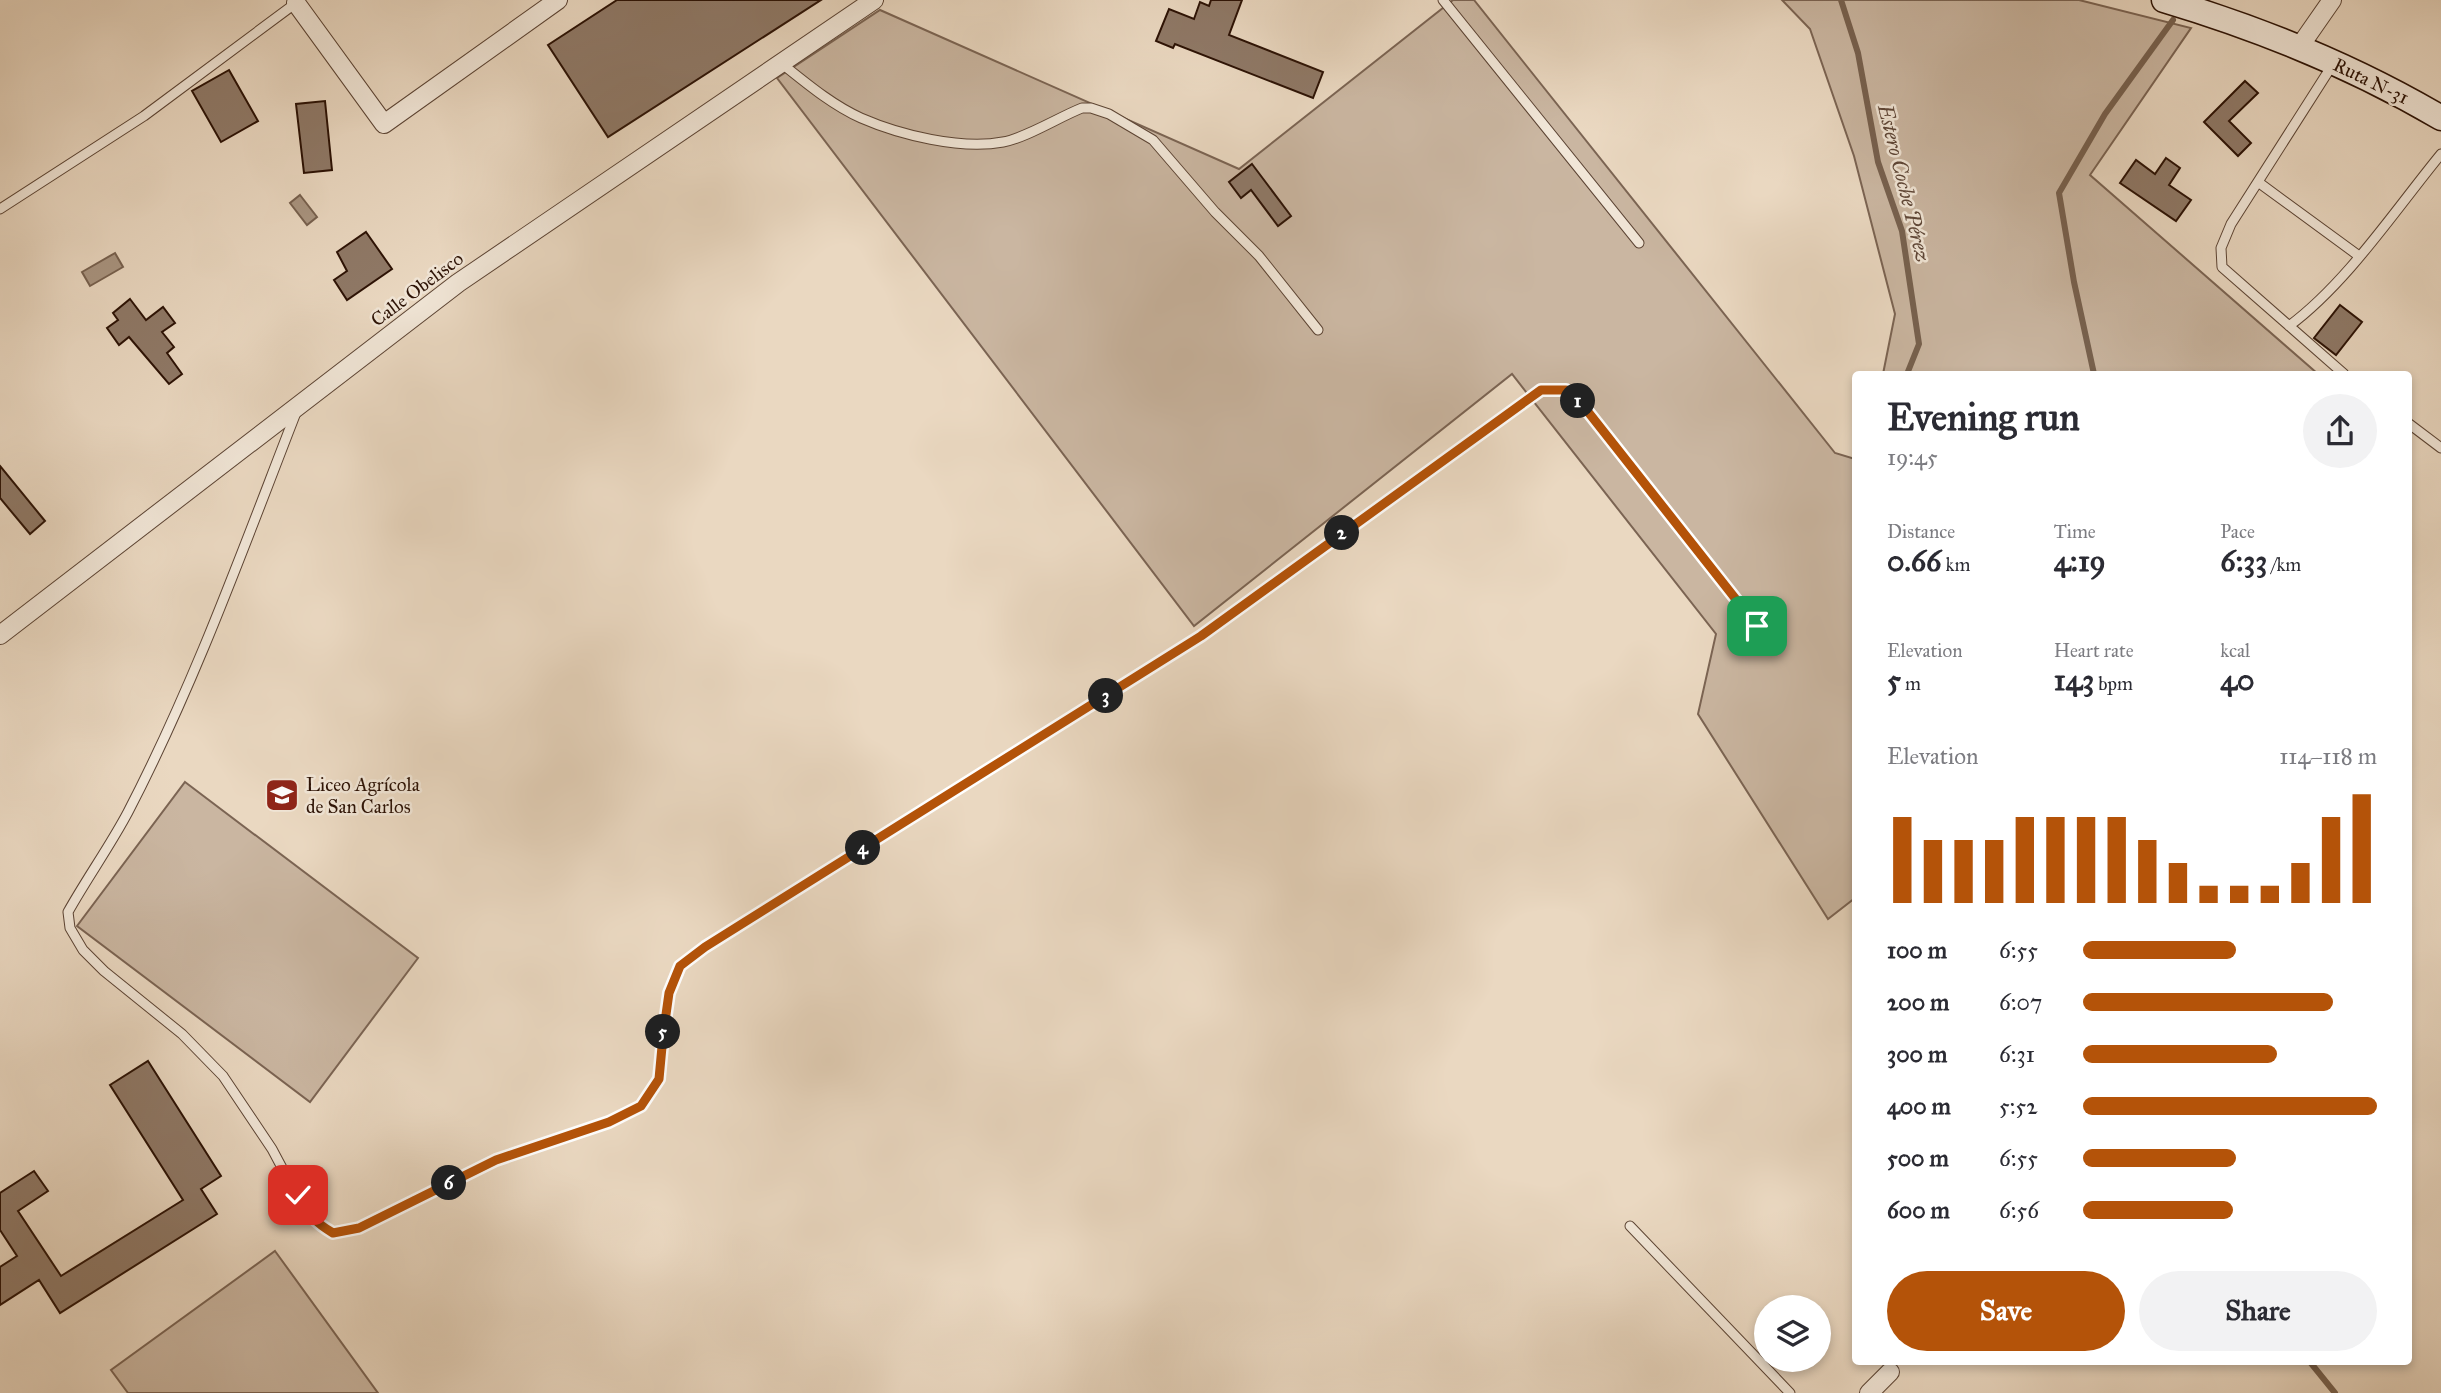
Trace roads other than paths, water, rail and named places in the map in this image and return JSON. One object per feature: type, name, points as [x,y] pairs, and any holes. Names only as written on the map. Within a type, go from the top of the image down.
[{"type":"main road","name":"Ruta N-31","points":[[2164,0],[2300,46],[2391,88],[2441,118]]},
{"type":"street","points":[[294,2],[384,124],[558,0]]},
{"type":"street","name":"Calle Obelisco","points":[[0,635],[458,283],[874,0]]},
{"type":"street","points":[[2300,46],[2332,0]]},
{"type":"street","points":[[1869,1393],[1890,1372]]},
{"type":"lane","points":[[1443,0],[1639,243]]},
{"type":"lane","points":[[0,209],[144,116],[294,2]]},
{"type":"lane","points":[[2335,62],[2231,224],[2221,248],[2222,267],[2341,371]]},
{"type":"lane","points":[[781,63],[812,88],[860,117],[917,136],[964,143],[1004,142],[1082,108],[1109,114],[1153,140],[1215,212],[1259,256],[1318,330]]},
{"type":"lane","points":[[2289,326],[2332,289],[2441,154]]},
{"type":"lane","points":[[2258,182],[2359,256]]},
{"type":"lane","points":[[299,405],[208,639],[179,703],[128,813],[68,912],[70,928],[83,950],[104,971],[182,1034],[223,1076],[272,1149],[305,1211],[333,1233],[359,1228],[496,1160],[609,1122],[641,1106],[659,1079],[669,993],[680,966],[705,947],[1201,636],[1541,390],[1566,390],[1585,408],[1757,626]]},
{"type":"lane","points":[[2412,426],[2441,447]]},
{"type":"lane","points":[[1630,1226],[1790,1393]]},
{"type":"waterway","name":"Estero Coche Pérez","points":[[1841,0],[1858,53],[1878,162],[1902,231],[1919,344],[1908,371]]},
{"type":"waterway","points":[[2093,371],[2074,282],[2059,193],[2105,114],[2173,20]]},
{"type":"waterway","name":"Estero Coche Pérez","points":[[2312,1365],[2335,1393]]},
{"type":"place","name":"Liceo Agrícola de San Carlos","points":[[282,795]]}]
